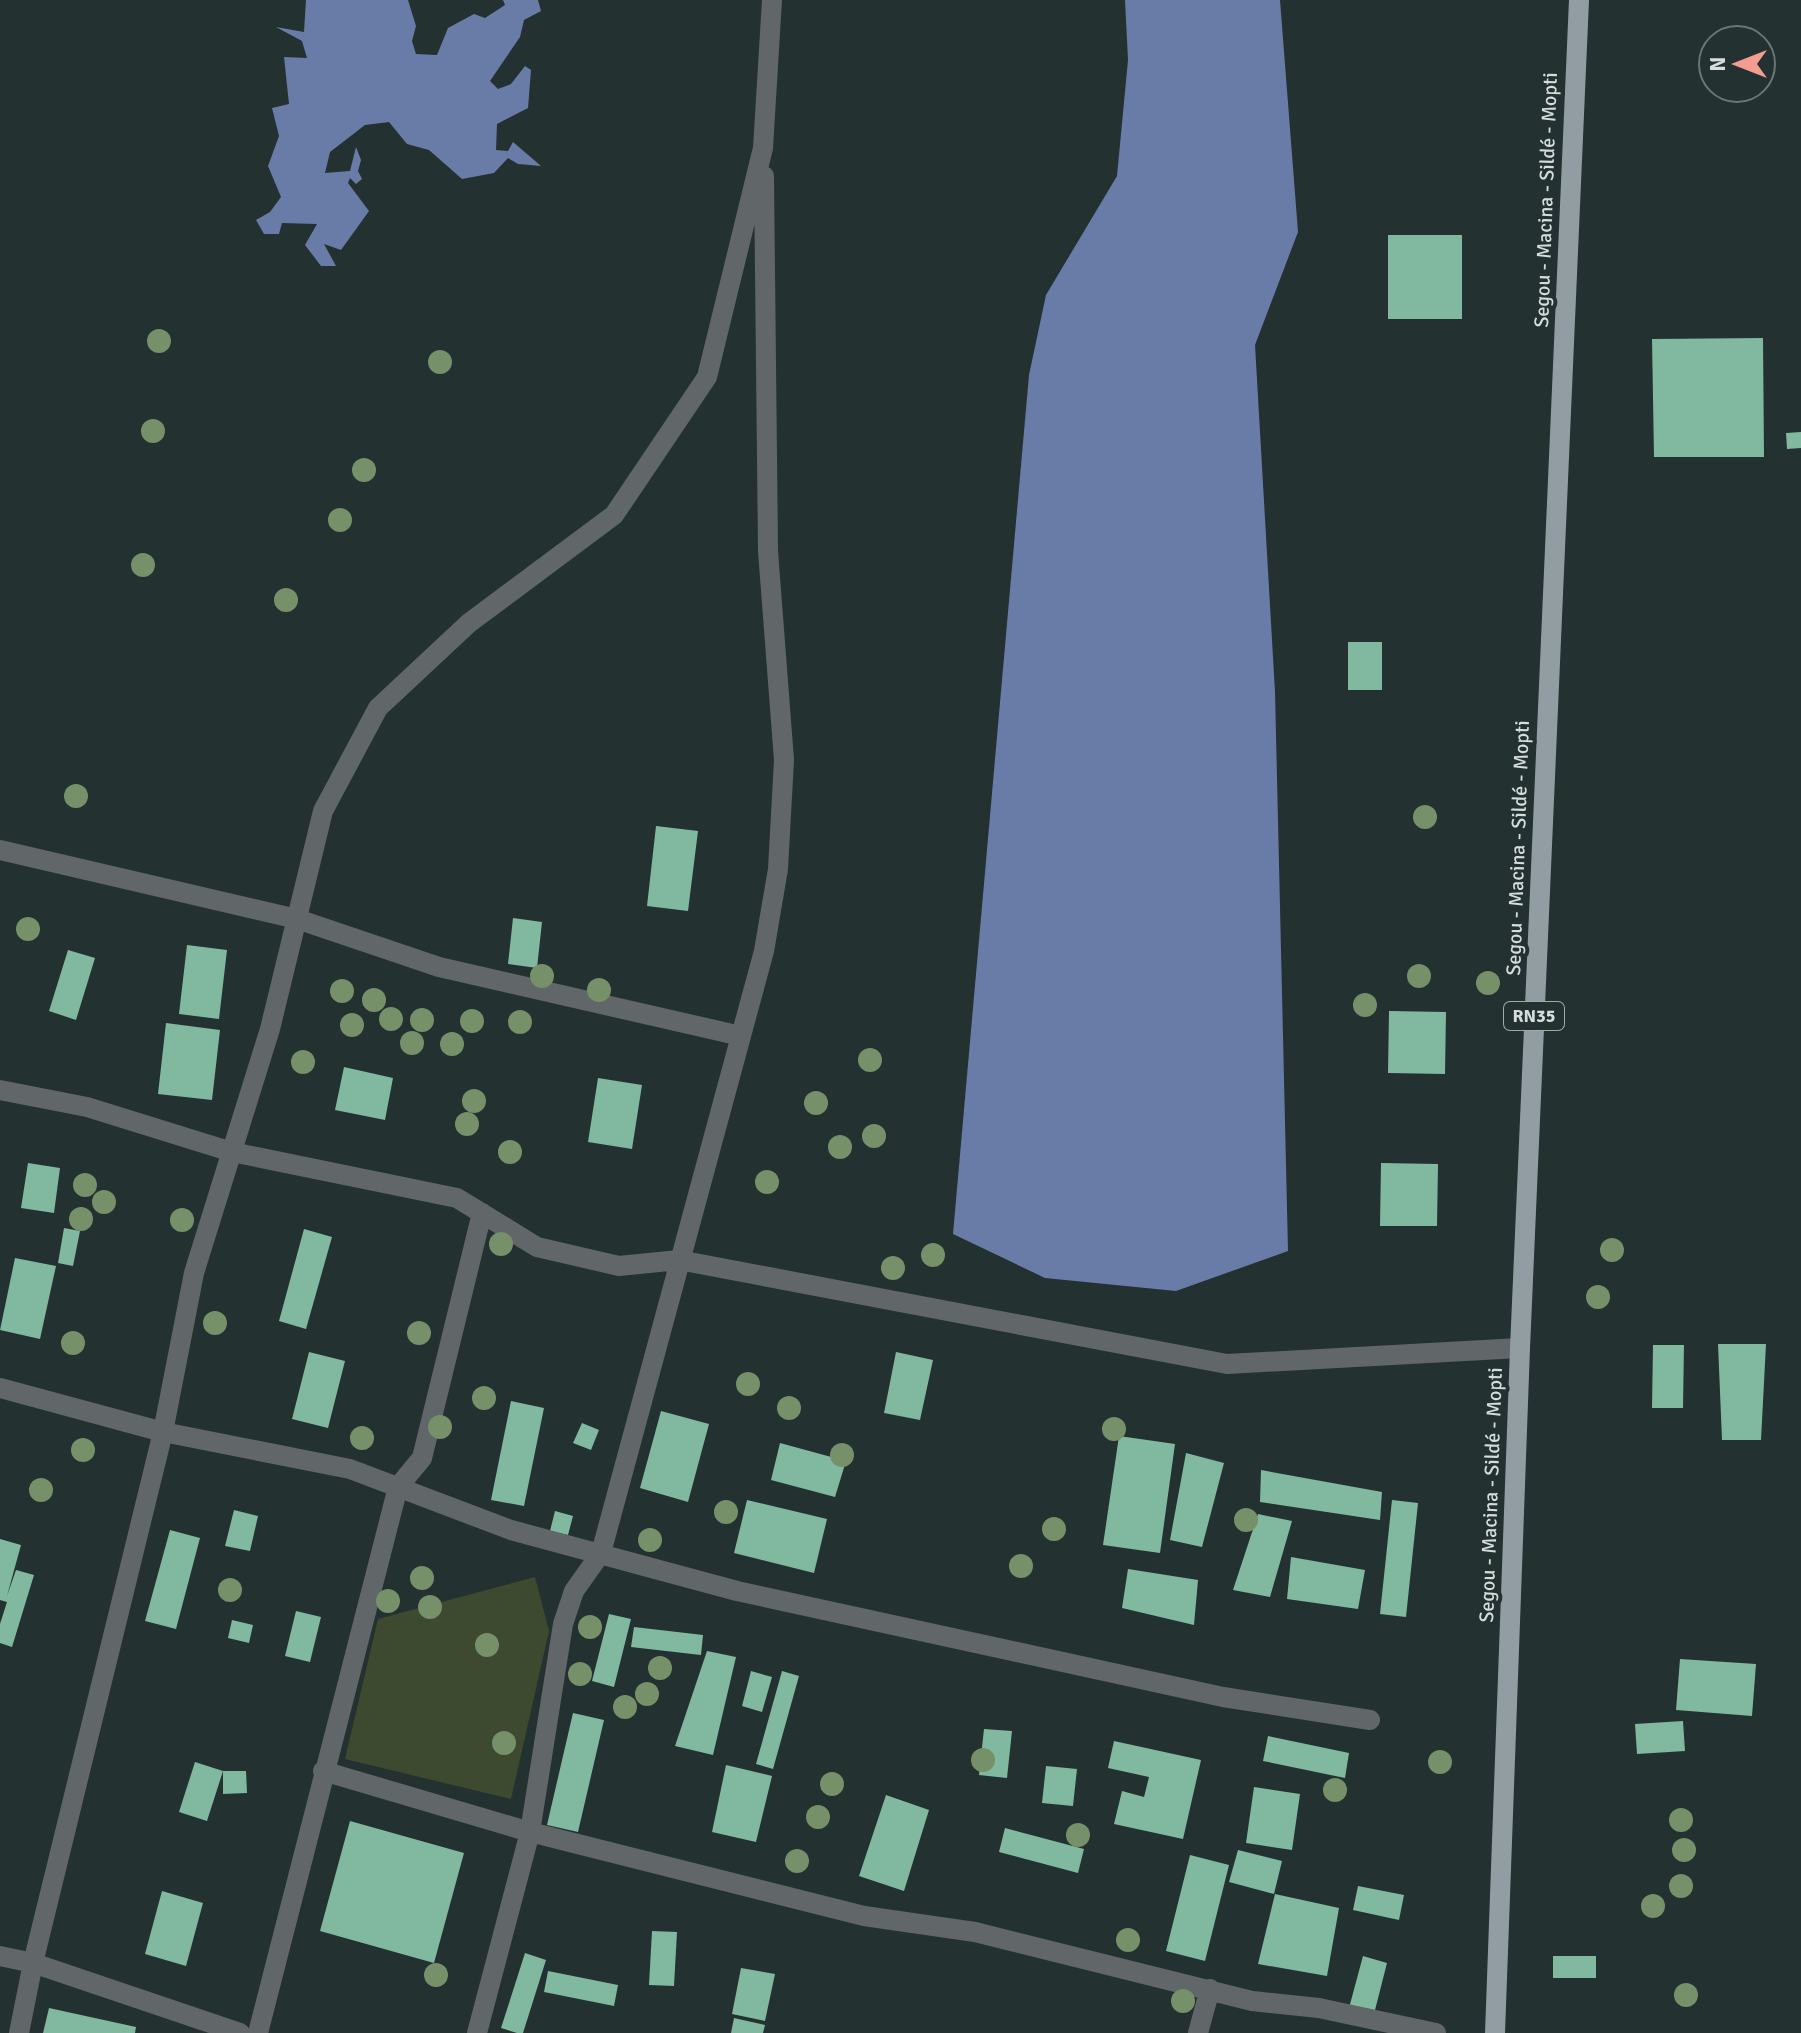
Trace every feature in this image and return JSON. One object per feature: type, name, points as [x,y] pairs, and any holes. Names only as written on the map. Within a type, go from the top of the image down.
[{"type":"main road","name":"Segou - Macina - Sildé - Mopti","points":[[1495,2033],[1520,1348],[1579,0]]},
{"type":"street","points":[[477,2033],[530,1832],[563,1624],[574,1591],[601,1553],[764,951],[778,869],[784,760],[768,551],[763,148],[772,0]]},
{"type":"street","points":[[19,2033],[33,1963],[163,1432],[194,1273],[270,1029],[323,811],[378,708],[469,623],[614,515],[707,377],[763,148]]},
{"type":"street","points":[[0,850],[297,919],[439,967],[741,1036]]},
{"type":"street","points":[[0,1090],[87,1107],[232,1152],[457,1198],[537,1247],[619,1266],[679,1260],[1227,1364],[1520,1348]]},
{"type":"street","points":[[258,2033],[398,1487],[422,1458],[482,1213]]},
{"type":"street","points":[[0,1388],[163,1432],[350,1469],[511,1530],[737,1591],[1223,1697],[1370,1720]]},
{"type":"street","points":[[323,1771],[530,1832],[864,1916],[975,1932],[1252,2001],[1319,2008],[1436,2033]]},
{"type":"street","points":[[0,1956],[33,1963],[240,2033]]},
{"type":"street","points":[[1198,2033],[1210,1989]]},
{"type":"green space","points":[[535,1577],[549,1631],[511,1799],[345,1759],[378,1619]]},
{"type":"water","points":[[306,0],[408,0],[416,26],[412,41],[416,54],[437,55],[448,28],[474,14],[485,18],[505,5],[503,0],[538,0],[541,11],[524,20],[520,37],[490,81],[498,89],[511,84],[525,66],[531,70],[528,108],[497,124],[496,150],[508,151],[513,142],[541,166],[518,164],[508,158],[494,173],[462,179],[429,150],[407,144],[389,122],[365,125],[330,152],[325,173],[350,171],[356,147],[361,160],[358,171],[362,179],[356,184],[350,178],[348,183],[369,211],[341,250],[324,244],[336,266],[321,266],[305,245],[317,224],[282,223],[279,234],[264,234],[256,220],[270,212],[281,197],[268,166],[279,136],[272,108],[289,104],[284,57],[307,58],[302,41],[276,27],[304,32]]},
{"type":"water","points":[[1125,0],[1280,0],[1298,232],[1255,345],[1275,692],[1288,1251],[1176,1291],[1045,1278],[953,1234],[1029,375],[1046,295],[1117,176],[1128,60]]},
{"type":"building","points":[[1388,235],[1462,235],[1462,319],[1388,319]]},
{"type":"building","points":[[1763,338],[1764,457],[1654,457],[1652,339]]},
{"type":"building","points":[[1801,432],[1801,448],[1787,449],[1786,433]]},
{"type":"building","points":[[1348,642],[1382,642],[1382,690],[1348,690]]},
{"type":"building","points":[[656,826],[698,831],[688,911],[647,906]]},
{"type":"building","points":[[513,918],[542,922],[537,968],[508,964]]},
{"type":"building","points":[[187,945],[227,950],[219,1019],[179,1014]]},
{"type":"building","points":[[68,950],[95,958],[76,1020],[49,1011]]},
{"type":"building","points":[[1389,1011],[1446,1012],[1445,1074],[1388,1073]]},
{"type":"building","points":[[166,1023],[220,1030],[212,1100],[158,1094]]},
{"type":"building","points":[[344,1067],[393,1078],[385,1120],[335,1110]]},
{"type":"building","points":[[598,1078],[642,1085],[632,1149],[588,1142]]},
{"type":"building","points":[[28,1163],[60,1168],[54,1213],[21,1208]]},
{"type":"building","points":[[1381,1163],[1438,1164],[1437,1226],[1380,1226]]},
{"type":"building","points":[[64,1228],[80,1231],[73,1266],[58,1263]]},
{"type":"building","points":[[304,1229],[332,1237],[306,1329],[279,1321]]},
{"type":"building","points":[[15,1258],[56,1266],[40,1339],[0,1330]]},
{"type":"building","points":[[1718,1344],[1766,1344],[1761,1440],[1722,1440]]},
{"type":"building","points":[[1653,1345],[1684,1345],[1683,1408],[1652,1408]]},
{"type":"building","points":[[309,1352],[345,1361],[328,1428],[292,1419]]},
{"type":"building","points":[[896,1352],[933,1360],[920,1420],[884,1413]]},
{"type":"building","points":[[511,1401],[544,1408],[524,1506],[491,1500]]},
{"type":"building","points":[[661,1411],[709,1424],[688,1502],[640,1488]]},
{"type":"building","points":[[582,1423],[599,1430],[591,1450],[573,1443]]},
{"type":"building","points":[[1119,1436],[1175,1444],[1160,1553],[1103,1545]]},
{"type":"building","points":[[780,1443],[846,1461],[835,1497],[771,1480]]},
{"type":"building","points":[[1186,1453],[1224,1463],[1202,1547],[1170,1540]]},
{"type":"building","points":[[1261,1470],[1382,1492],[1380,1520],[1260,1502]]},
{"type":"building","points":[[747,1500],[827,1519],[814,1573],[734,1553]]},
{"type":"building","points":[[1392,1500],[1418,1503],[1406,1617],[1380,1614]]},
{"type":"building","points":[[234,1510],[258,1516],[250,1551],[225,1546]]},
{"type":"building","points":[[555,1511],[573,1516],[568,1535],[550,1531]]},
{"type":"building","points":[[1258,1514],[1292,1521],[1270,1597],[1233,1590]]},
{"type":"building","points":[[170,1530],[200,1538],[176,1629],[145,1621]]},
{"type":"building","points":[[0,1539],[21,1545],[7,1596],[16,1570],[34,1575],[12,1647],[0,1643],[0,1624],[7,1602],[0,1600]]},
{"type":"building","points":[[1291,1557],[1365,1570],[1358,1609],[1287,1599]]},
{"type":"building","points":[[1128,1569],[1198,1580],[1194,1625],[1122,1608]]},
{"type":"building","points":[[296,1611],[321,1617],[310,1662],[285,1656]]},
{"type":"building","points":[[609,1614],[631,1619],[614,1687],[592,1681]]},
{"type":"building","points":[[232,1620],[253,1625],[249,1643],[228,1638]]},
{"type":"building","points":[[634,1627],[703,1635],[701,1655],[631,1647]]},
{"type":"building","points":[[707,1651],[736,1657],[713,1755],[675,1746]]},
{"type":"building","points":[[1680,1659],[1756,1664],[1752,1716],[1676,1710]]},
{"type":"building","points":[[751,1671],[772,1677],[762,1712],[742,1706]]},
{"type":"building","points":[[782,1671],[799,1676],[773,1769],[756,1764]]},
{"type":"building","points":[[573,1713],[604,1720],[578,1832],[547,1825]]},
{"type":"building","points":[[1683,1721],[1685,1751],[1637,1754],[1635,1724]]},
{"type":"building","points":[[984,1729],[1012,1731],[1007,1778],[979,1775]]},
{"type":"building","points":[[1268,1736],[1349,1753],[1345,1778],[1263,1761]]},
{"type":"building","points":[[1114,1741],[1201,1760],[1183,1839],[1114,1824],[1122,1791],[1144,1797],[1149,1777],[1108,1768]]},
{"type":"building","points":[[195,1762],[223,1771],[207,1821],[179,1812]]},
{"type":"building","points":[[726,1765],[772,1776],[756,1842],[712,1832]]},
{"type":"building","points":[[1046,1766],[1077,1769],[1073,1806],[1042,1803]]},
{"type":"building","points":[[223,1771],[246,1771],[247,1793],[223,1794]]},
{"type":"building","points":[[1254,1787],[1300,1794],[1292,1850],[1246,1843]]},
{"type":"building","points":[[886,1795],[929,1810],[904,1891],[859,1876]]},
{"type":"building","points":[[350,1821],[464,1853],[434,1963],[320,1931]]},
{"type":"building","points":[[1005,1828],[1084,1849],[1078,1873],[999,1852]]},
{"type":"building","points":[[1238,1850],[1282,1861],[1274,1894],[1229,1882]]},
{"type":"building","points":[[1190,1855],[1229,1865],[1205,1961],[1166,1951]]},
{"type":"building","points":[[1358,1886],[1404,1895],[1399,1920],[1353,1910]]},
{"type":"building","points":[[162,1891],[203,1903],[186,1966],[145,1954]]},
{"type":"building","points":[[1275,1894],[1339,1908],[1327,1976],[1258,1964]]},
{"type":"building","points":[[652,1931],[677,1932],[674,1986],[649,1985]]},
{"type":"building","points":[[525,1953],[546,1960],[523,2033],[517,2033],[501,2028]]},
{"type":"building","points":[[1363,1956],[1387,1963],[1374,2014],[1349,2008]]},
{"type":"building","points":[[1553,1956],[1596,1956],[1596,1978],[1553,1978]]},
{"type":"building","points":[[741,1968],[775,1974],[765,2021],[732,2014]]},
{"type":"building","points":[[548,1971],[618,1985],[614,2006],[544,1992]]},
{"type":"building","points":[[49,2008],[136,2027],[135,2033],[43,2033]]},
{"type":"building","points":[[734,2018],[765,2025],[763,2033],[731,2033]]}]
